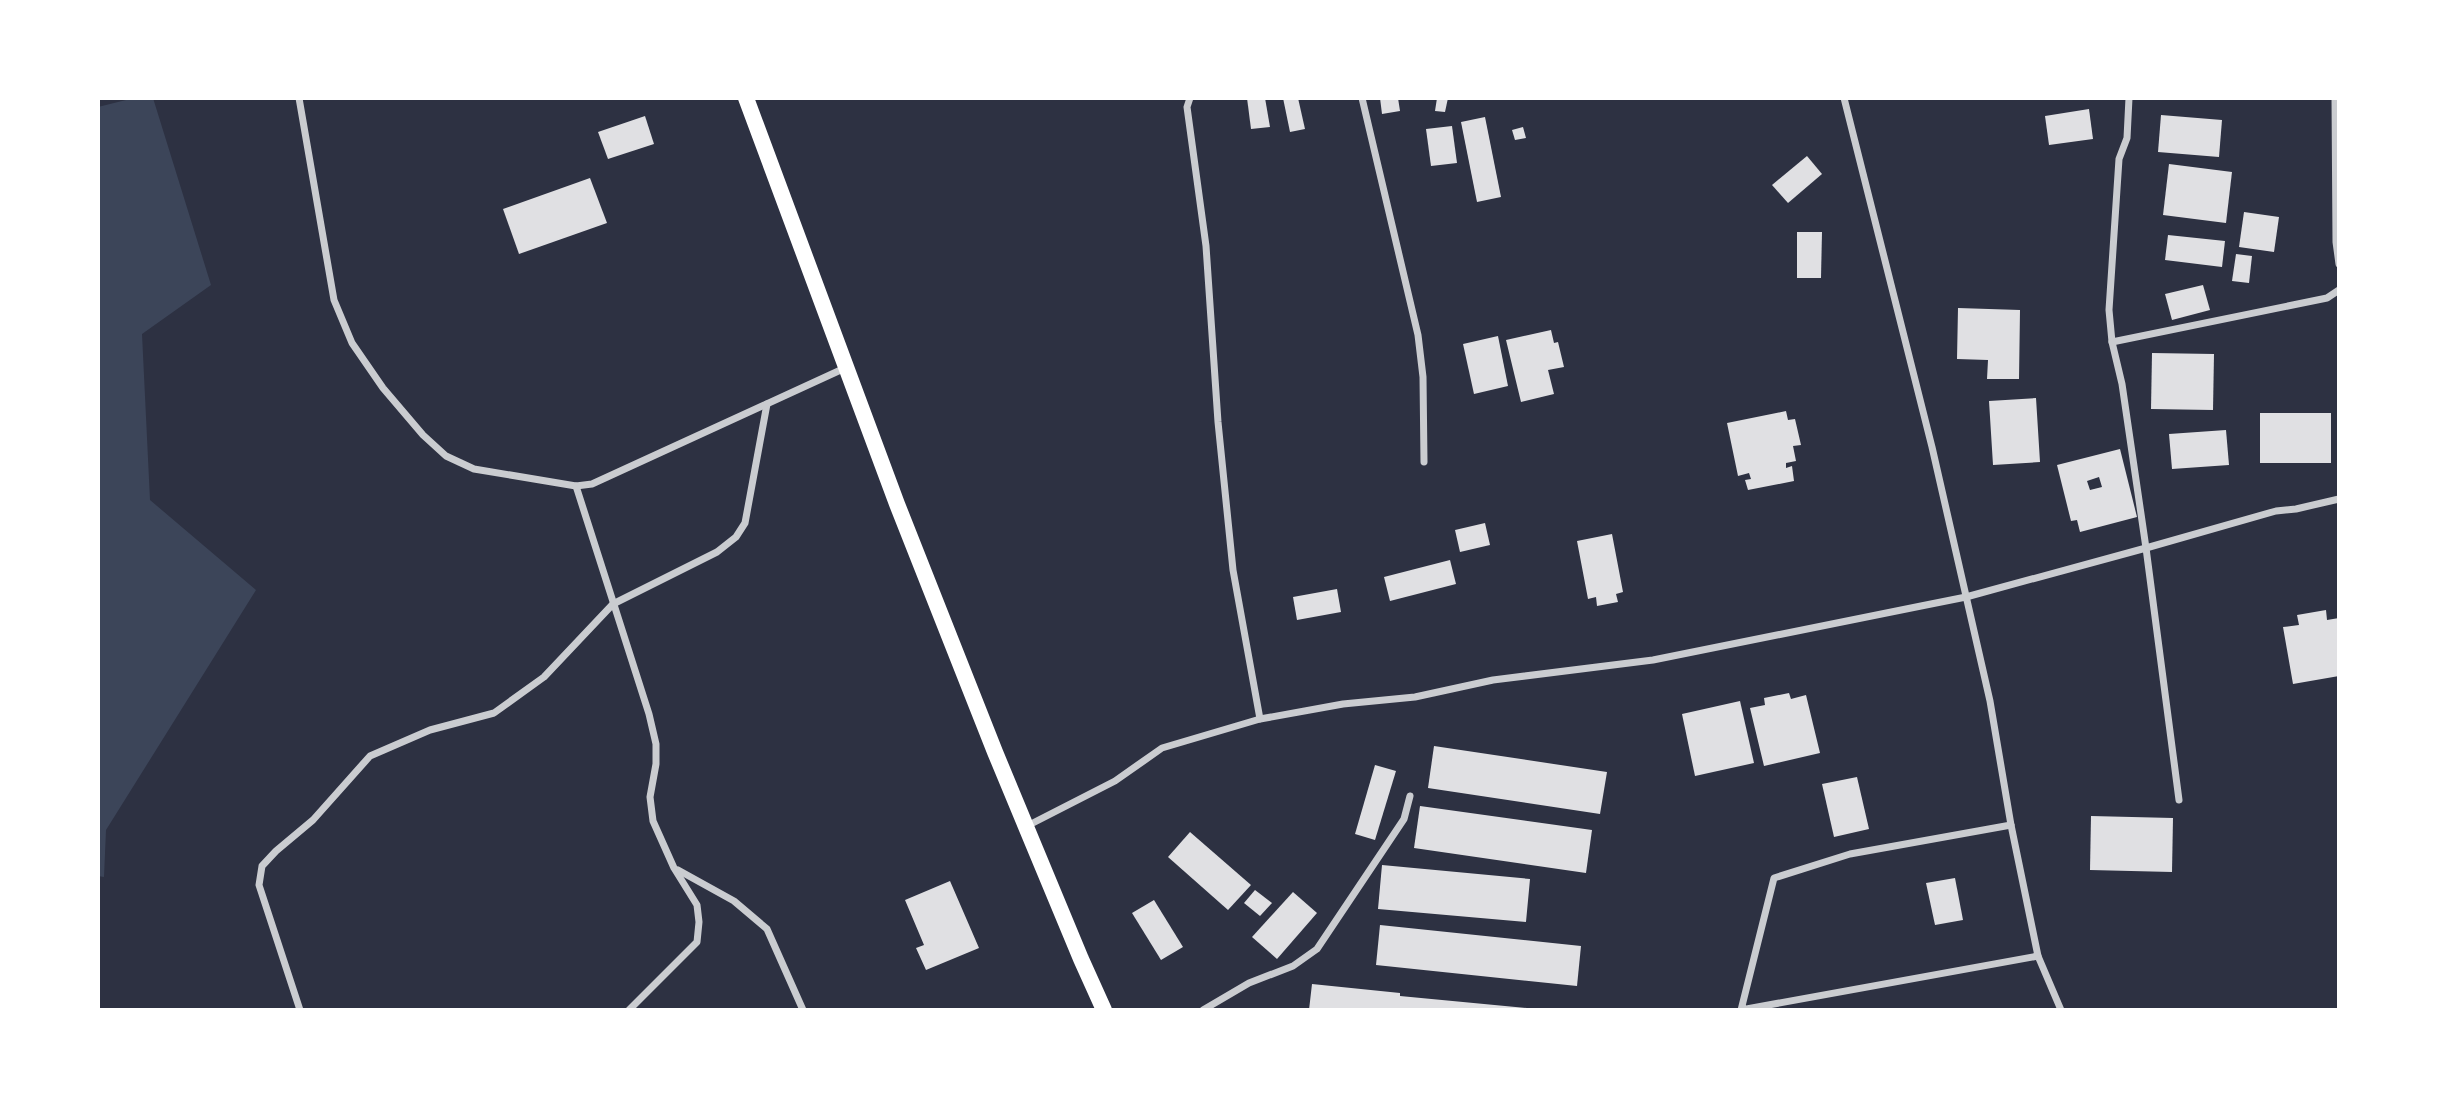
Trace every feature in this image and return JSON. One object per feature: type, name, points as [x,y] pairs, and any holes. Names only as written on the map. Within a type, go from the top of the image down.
[{"type":"main road","points":[[747,98],[897,504],[1026,827],[1104,1010]]},
{"type":"street","points":[[299,98],[334,300],[352,343],[383,388],[423,435],[446,456],[474,469],[576,486],[592,484],[846,368]]},
{"type":"street","points":[[1190,98],[1187,107],[1206,246],[1218,422],[1234,570],[1260,719]]},
{"type":"street","points":[[1362,98],[1418,335],[1423,377],[1424,462]]},
{"type":"street","points":[[1844,98],[1932,447],[1990,701],[2011,825],[2038,956],[2061,1010]]},
{"type":"street","points":[[2129,98],[2127,138],[2119,159],[2109,310],[2146,548],[2179,800]]},
{"type":"street","points":[[2335,98],[2336,242],[2339,264]]},
{"type":"street","points":[[2112,342],[2326,298],[2339,290]]},
{"type":"street","points":[[300,1010],[259,884],[261,866],[313,820],[370,755],[430,730],[494,713],[544,677],[613,604],[717,552],[736,537],[745,523],[767,404]]},
{"type":"street","points":[[576,486],[649,714],[656,744],[656,764],[650,797],[653,821],[674,868],[697,905],[699,922],[697,942],[629,1010]]},
{"type":"street","points":[[1026,827],[1115,780],[1161,748],[1260,719],[1343,704],[1415,697],[1493,680],[1653,660],[1966,597],[2276,511],[2339,499]]},
{"type":"street","points":[[1203,1010],[1249,983],[1293,965],[1317,949],[1404,819],[1410,796]]},
{"type":"street","points":[[2011,825],[1850,854],[1773,878],[1741,1010],[2038,956]]},
{"type":"street","points":[[674,868],[734,901],[767,929],[803,1010]]},
{"type":"shaded area","points":[[134,98],[153,98],[211,285],[142,334],[150,500],[256,590],[106,830],[104,877],[98,876],[98,107]]},
{"type":"building","points":[[1247,98],[1265,98],[1270,127],[1251,129]]},
{"type":"building","points":[[1283,98],[1298,98],[1305,129],[1290,132]]},
{"type":"building","points":[[1380,98],[1398,98],[1400,111],[1382,114]]},
{"type":"building","points":[[1437,98],[1448,98],[1445,112],[1435,111]]},
{"type":"building","points":[[2089,109],[2093,139],[2049,145],[2045,116]]},
{"type":"building","points":[[2161,115],[2222,120],[2219,157],[2158,152]]},
{"type":"building","points":[[645,116],[654,144],[608,159],[598,132]]},
{"type":"building","points":[[1485,117],[1501,197],[1477,202],[1461,122]]},
{"type":"building","points":[[1452,126],[1457,163],[1431,166],[1426,129]]},
{"type":"building","points":[[1523,127],[1526,138],[1515,140],[1512,130]]},
{"type":"building","points":[[1807,156],[1822,174],[1788,203],[1772,185]]},
{"type":"building","points":[[2169,164],[2232,172],[2226,223],[2163,215]]},
{"type":"building","points":[[590,178],[607,223],[519,254],[503,209]]},
{"type":"building","points":[[2244,212],[2279,217],[2274,252],[2239,247]]},
{"type":"building","points":[[1797,232],[1822,232],[1821,278],[1797,278]]},
{"type":"building","points":[[2168,235],[2225,241],[2222,267],[2165,260]]},
{"type":"building","points":[[2236,254],[2252,256],[2249,283],[2232,281]]},
{"type":"building","points":[[2203,285],[2210,310],[2172,320],[2165,294]]},
{"type":"building","points":[[1958,308],[2020,310],[2019,379],[1987,379],[1988,360],[1957,359]]},
{"type":"building","points":[[1551,330],[1554,343],[1558,342],[1564,367],[1548,370],[1554,394],[1521,402],[1506,340]]},
{"type":"building","points":[[1498,336],[1508,386],[1474,394],[1463,344]]},
{"type":"building","points":[[2152,353],[2214,354],[2213,410],[2151,409]]},
{"type":"building","points":[[2036,398],[2040,462],[1993,465],[1989,401]]},
{"type":"building","points":[[1786,411],[1788,420],[1795,419],[1801,445],[1793,446],[1796,461],[1786,463],[1786,468],[1792,466],[1794,481],[1748,490],[1745,480],[1751,479],[1749,473],[1738,476],[1727,423]]},
{"type":"building","points":[[2260,413],[2331,413],[2331,463],[2260,463]]},
{"type":"building","points":[[2226,430],[2229,465],[2172,469],[2169,434]]},
{"type":"building","points":[[2120,449],[2137,517],[2080,532],[2077,520],[2071,521],[2057,465]],"holes":[[[2099,477],[2102,487],[2090,490],[2087,481]]]},
{"type":"building","points":[[1485,523],[1490,545],[1460,552],[1455,530]]},
{"type":"building","points":[[1612,534],[1623,592],[1616,594],[1618,602],[1597,606],[1596,597],[1588,599],[1577,541]]},
{"type":"building","points":[[1450,560],[1456,584],[1390,601],[1384,577]]},
{"type":"building","points":[[1337,589],[1341,612],[1297,620],[1293,597]]},
{"type":"building","points":[[2326,610],[2327,620],[2339,618],[2339,676],[2293,684],[2283,627],[2299,625],[2297,615]]},
{"type":"building","points":[[1789,693],[1791,699],[1806,695],[1820,753],[1764,766],[1750,708],[1765,705],[1764,698]]},
{"type":"building","points":[[1740,701],[1754,763],[1695,776],[1682,714]]},
{"type":"building","points":[[1434,746],[1607,772],[1600,814],[1428,788]]},
{"type":"building","points":[[1375,765],[1396,771],[1375,840],[1355,834]]},
{"type":"building","points":[[1857,777],[1869,829],[1834,837],[1822,784]]},
{"type":"building","points":[[1420,806],[1592,830],[1586,873],[1414,848]]},
{"type":"building","points":[[2091,816],[2173,818],[2172,872],[2090,870]]},
{"type":"building","points":[[1190,832],[1251,885],[1228,910],[1168,857]]},
{"type":"building","points":[[1382,865],[1530,879],[1526,922],[1378,909]]},
{"type":"building","points":[[1955,878],[1963,920],[1935,925],[1926,883]]},
{"type":"building","points":[[950,881],[979,948],[926,970],[916,948],[924,945],[905,900]]},
{"type":"building","points":[[1255,890],[1272,903],[1260,916],[1244,903]]},
{"type":"building","points":[[1293,892],[1317,913],[1277,959],[1252,937]]},
{"type":"building","points":[[1154,900],[1183,947],[1161,960],[1132,913]]},
{"type":"building","points":[[1380,925],[1581,946],[1577,986],[1376,965]]},
{"type":"building","points":[[1312,984],[1400,993],[1400,996],[1527,1008],[1527,1010],[1309,1010]]}]
